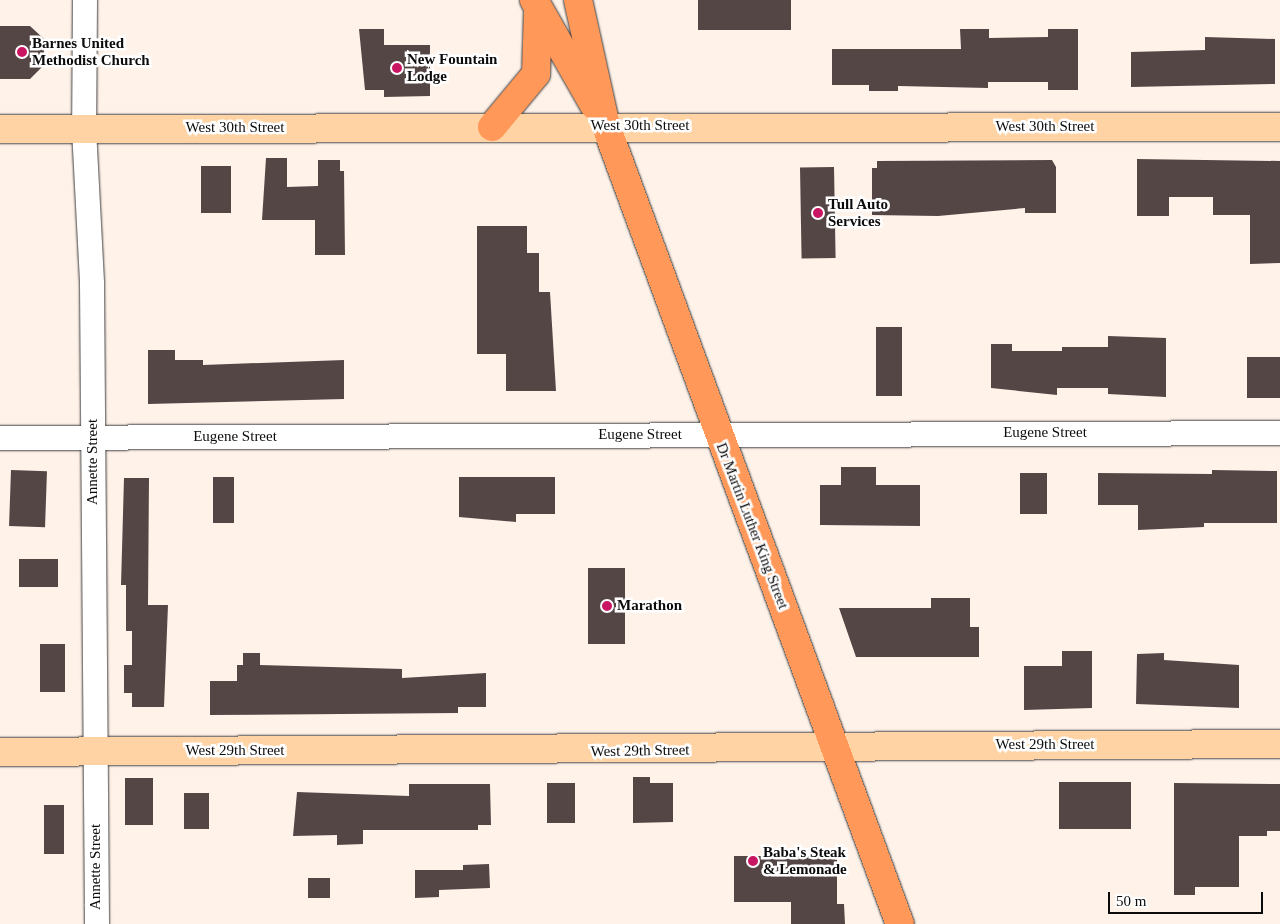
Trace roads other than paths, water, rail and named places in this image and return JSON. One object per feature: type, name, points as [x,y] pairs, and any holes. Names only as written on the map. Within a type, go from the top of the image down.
[{"type":"main road","name":"Dr Martin Luther King Street","points":[[578,0],[606,126],[717,434],[900,924]]},
{"type":"main road","name":"Dr Martin Luther King Street","points":[[536,5],[606,126]]},
{"type":"main road","points":[[492,127],[536,74],[536,5]]},
{"type":"main road","name":"West 30th Street","points":[[0,129],[606,126],[1280,127]]},
{"type":"main road","name":"West 29th Street","points":[[0,752],[1280,744]]},
{"type":"street","name":"Annette Street","points":[[85,0],[84,129],[92,284],[97,924]]},
{"type":"street","name":"Eugene Street","points":[[0,438],[1280,432]]},
{"type":"place","name":"Barnes United Methodist Church","points":[[22,52]]},
{"type":"place","name":"New Fountain Lodge","points":[[397,68]]},
{"type":"place","name":"Tull Auto Services","points":[[818,213]]},
{"type":"place","name":"Marathon","points":[[607,606]]},
{"type":"place","name":"Baba's Steak & Lemonade","points":[[753,861]]}]
